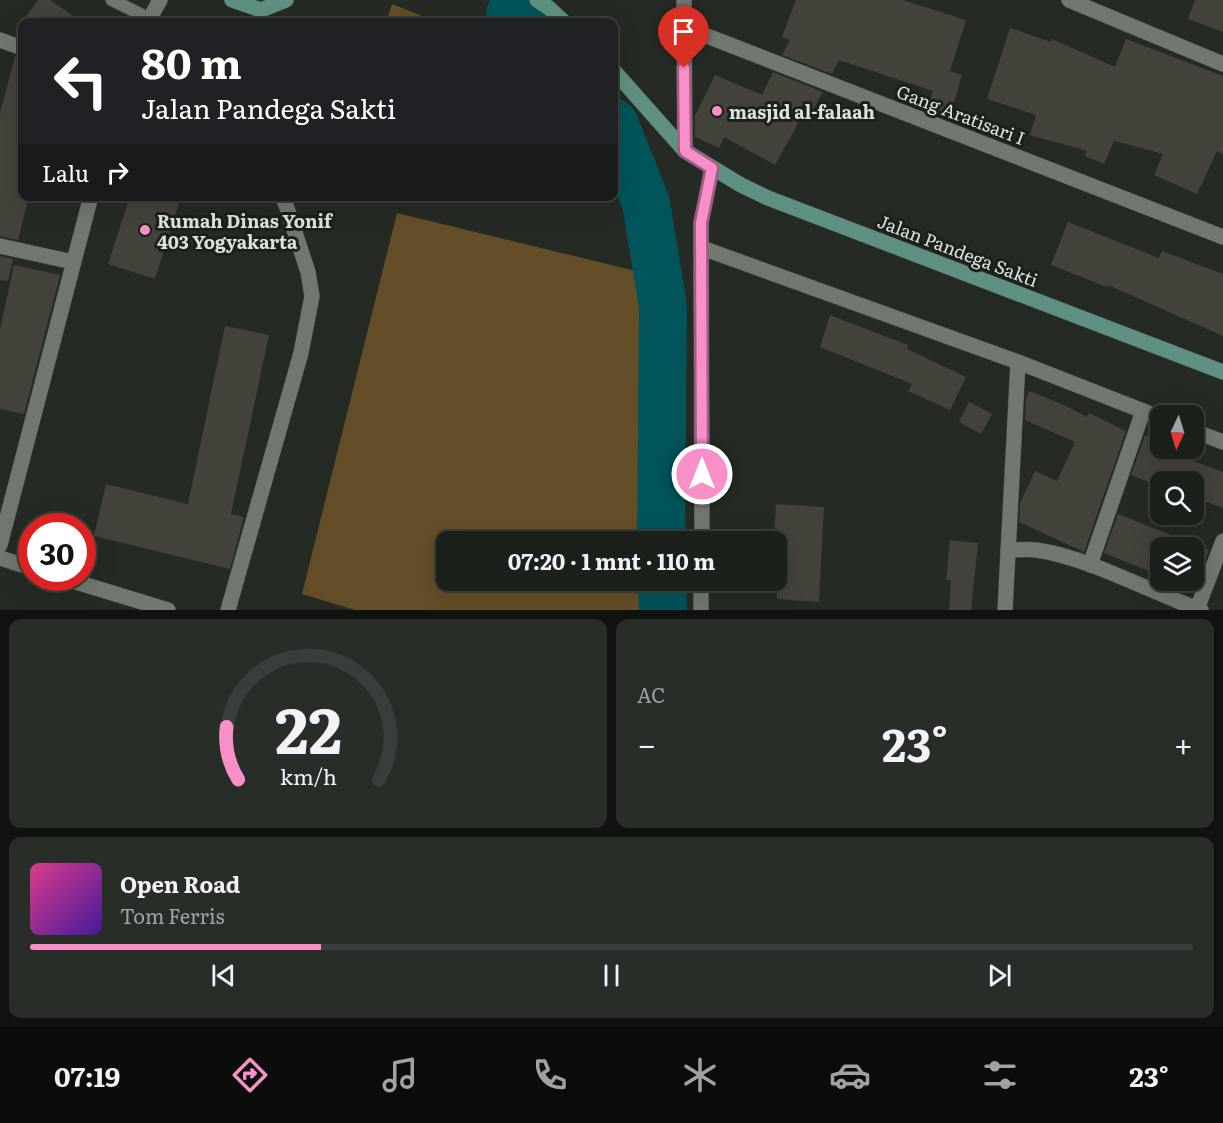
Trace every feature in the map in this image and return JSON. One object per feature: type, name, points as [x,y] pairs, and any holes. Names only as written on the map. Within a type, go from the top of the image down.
[{"type":"main road","points":[[232,0],[261,10],[286,0]]},
{"type":"main road","points":[[537,0],[560,18]]},
{"type":"main road","name":"Jalan Pandega Sakti","points":[[618,76],[685,151],[768,198],[1223,372]]},
{"type":"street","points":[[151,18],[160,0]]},
{"type":"street","points":[[684,0],[685,151]]},
{"type":"street","points":[[1069,0],[1223,64]]},
{"type":"street","name":"Gang Aratisari I","points":[[684,27],[1223,237]]},
{"type":"street","points":[[0,40],[18,47]]},
{"type":"street","points":[[702,531],[701,223],[712,168]]},
{"type":"street","points":[[0,545],[90,201]]},
{"type":"street","points":[[228,610],[301,353],[312,296],[308,272],[284,201]]},
{"type":"street","points":[[0,246],[73,262]]},
{"type":"street","points":[[702,248],[1018,362],[1150,414]]},
{"type":"street","points":[[1005,610],[1018,362]]},
{"type":"street","points":[[1090,566],[1143,411]]},
{"type":"street","points":[[1204,435],[1223,442]]},
{"type":"street","points":[[1008,550],[1045,552],[1090,566],[1199,609],[1223,541]]},
{"type":"street","points":[[0,558],[18,564]]},
{"type":"street","points":[[96,588],[168,610]]},
{"type":"street","points":[[701,591],[701,610]]},
{"type":"lane","points":[[112,0],[144,18]]},
{"type":"shaded area","points":[[392,4],[427,18],[387,18]]},
{"type":"shaded area","points":[[397,213],[669,279],[653,531],[436,531],[436,591],[649,591],[648,610],[355,610],[302,594]]},
{"type":"building","points":[[38,0],[50,0],[76,18],[25,18]]},
{"type":"building","points":[[796,0],[903,0],[966,20],[950,71],[962,75],[949,120],[926,111],[933,91],[839,60],[832,74],[782,55],[790,40],[782,37]]},
{"type":"building","points":[[1195,0],[1223,0],[1223,32],[1188,19]]},
{"type":"building","points":[[1010,28],[1051,42],[1052,39],[1115,67],[1126,39],[1223,76],[1223,154],[1217,151],[1197,194],[1154,175],[1163,154],[1114,141],[1104,164],[1085,156],[1087,151],[1030,135],[1036,115],[987,99]]},
{"type":"building","points":[[15,56],[18,57],[18,201],[28,201],[18,240],[0,236],[0,113]]},
{"type":"building","points":[[773,72],[823,92],[812,112],[806,109],[775,165],[724,137],[719,148],[695,137],[695,116],[715,75],[762,95]]},
{"type":"building","name":"Rumah Dinas Yonif 403 Yogyakarta","points":[[128,201],[179,201],[155,279],[108,264]]},
{"type":"building","points":[[1068,222],[1159,258],[1162,251],[1223,274],[1223,336],[1108,285],[1107,287],[1051,265]]},
{"type":"building","points":[[0,256],[13,259],[8,281],[0,280]]},
{"type":"building","points":[[14,265],[60,275],[24,414],[0,409],[0,329]]},
{"type":"building","points":[[830,315],[908,345],[907,349],[966,377],[950,410],[908,391],[912,384],[820,347]]},
{"type":"building","points":[[225,326],[269,335],[231,514],[244,517],[230,569],[96,536],[106,484],[188,504]]},
{"type":"building","points":[[1029,391],[1087,417],[1089,413],[1126,431],[1084,552],[1019,522],[1020,503],[1035,471],[1057,481],[1075,442],[1025,420],[1026,399]]},
{"type":"building","points":[[969,402],[992,414],[981,434],[959,422]]},
{"type":"building","points":[[1145,435],[1150,437],[1150,459],[1189,459],[1223,472],[1223,508],[1204,501],[1204,471],[1150,471],[1150,483],[1131,475]]},
{"type":"building","points":[[776,504],[824,507],[819,602],[777,599],[777,591],[787,591],[787,531],[774,531]]},
{"type":"building","points":[[1118,514],[1176,537],[1150,537],[1150,572],[1104,553]]},
{"type":"building","points":[[950,540],[978,543],[971,610],[949,610],[951,580],[946,580]]},
{"type":"building","points":[[1204,548],[1209,550],[1204,563]]},
{"type":"waterway","points":[[510,14],[516,18]]},
{"type":"waterway","points":[[618,133],[646,203],[663,306],[661,531]]},
{"type":"waterway","points":[[662,591],[663,610]]},
{"type":"place","name":"masjid al-falaah","points":[[717,111]]},
{"type":"place","name":"Rumah Dinas Yonif 403 Yogyakarta","points":[[145,230]]},
{"type":"route","points":[[684,68],[685,151],[712,168],[701,223],[702,474]]}]
